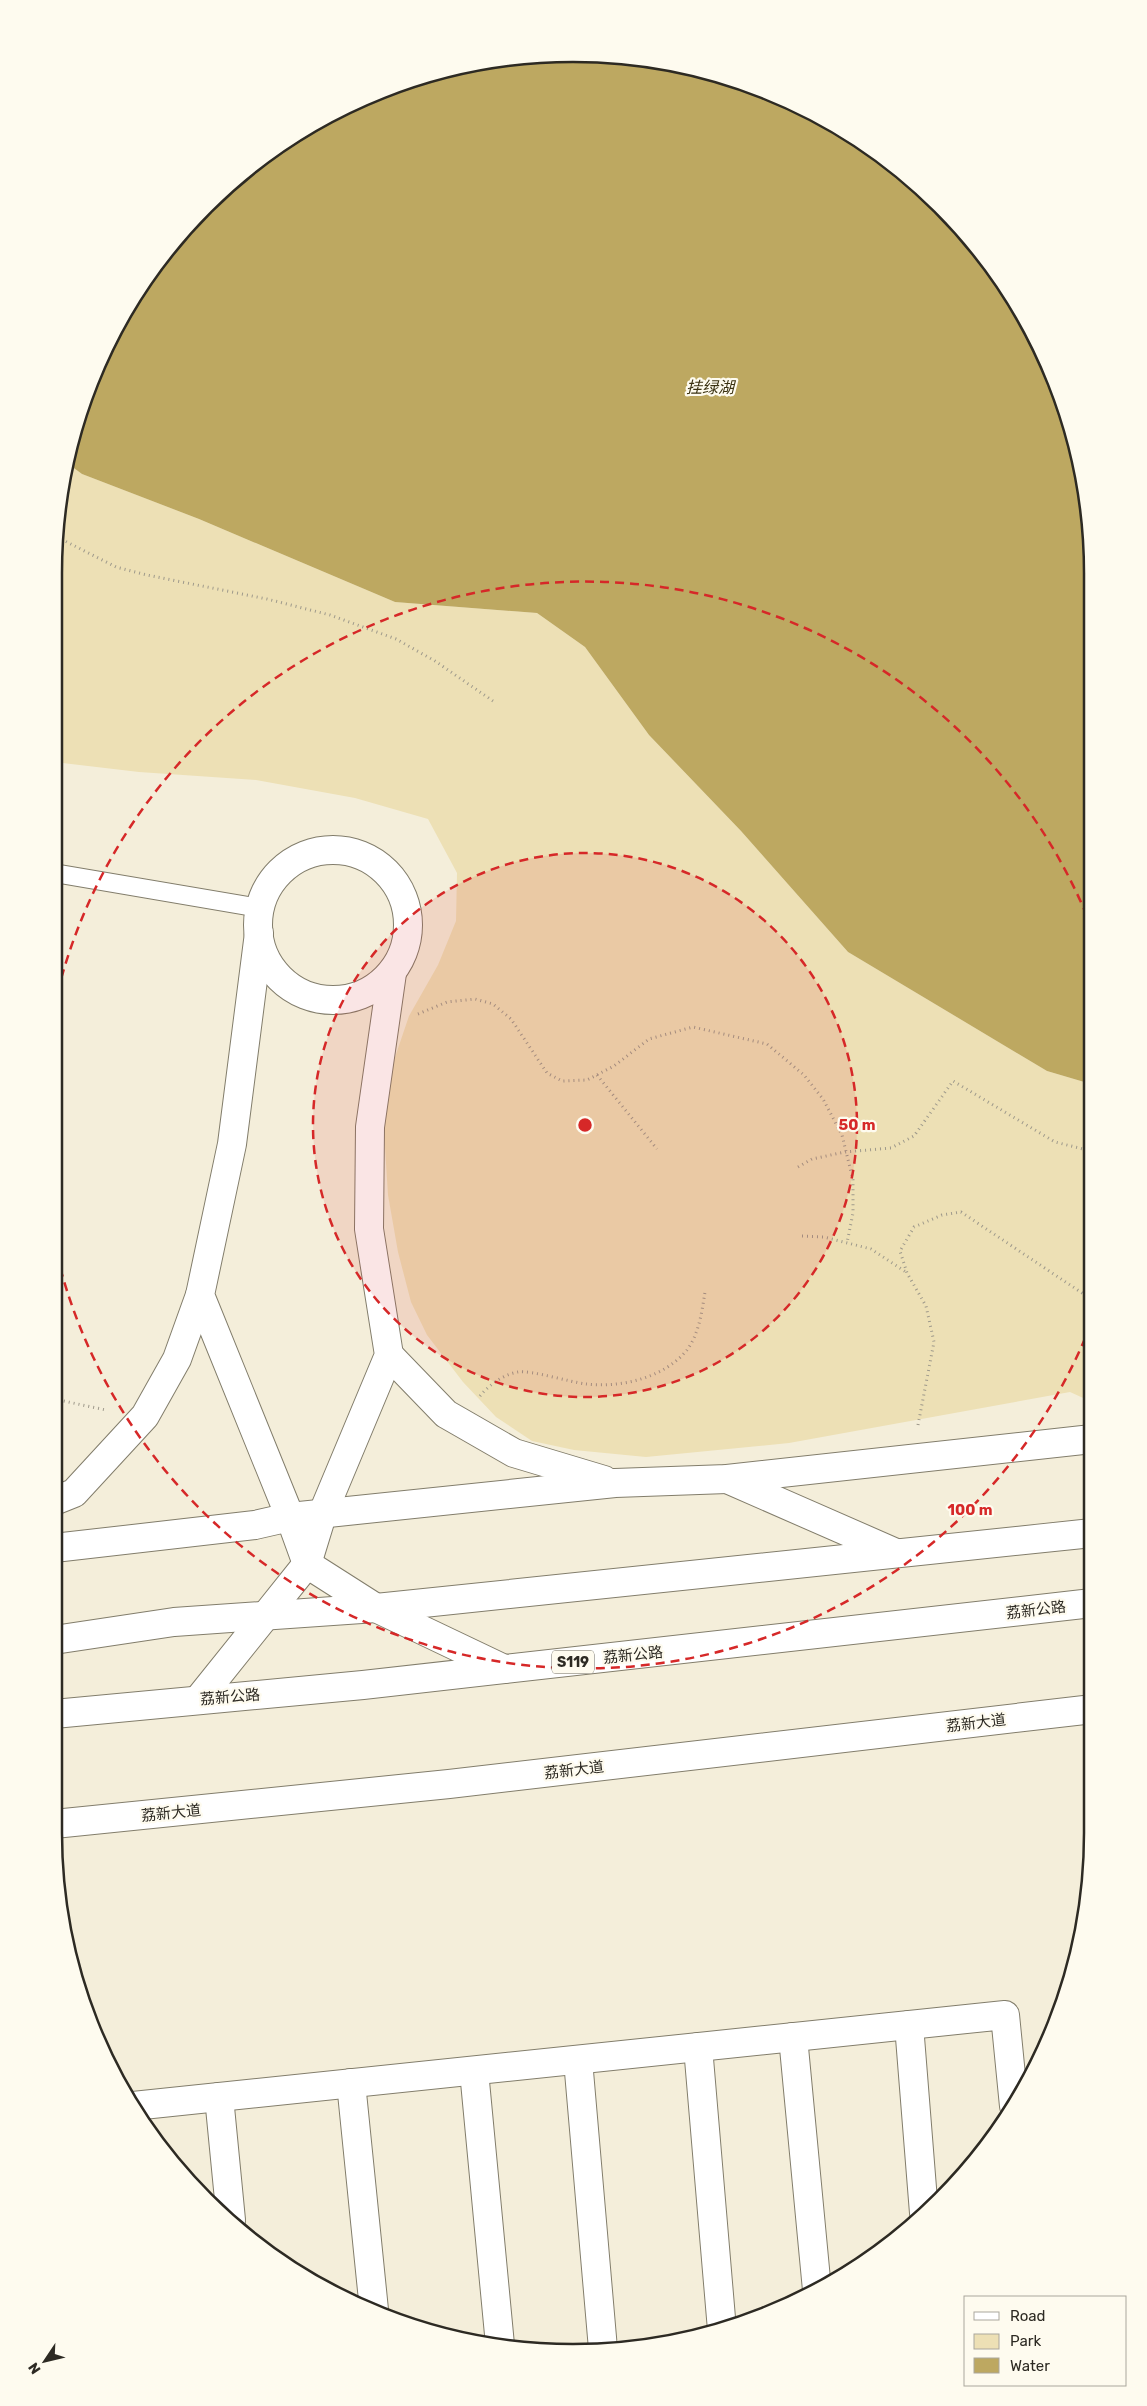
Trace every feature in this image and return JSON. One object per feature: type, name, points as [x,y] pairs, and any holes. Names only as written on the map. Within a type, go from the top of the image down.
[{"type":"street","points":[[62,1498],[74,1493],[145,1416],[177,1359],[200,1296],[232,1144],[259,921],[269,884],[287,865],[309,854],[334,850],[359,854],[380,866],[396,884],[406,906],[408,930],[404,953],[392,973],[374,989],[350,999],[325,1000],[301,994],[280,978],[266,958],[259,921]]},
{"type":"street","points":[[198,1700],[307,1564],[322,1515],[389,1355],[369,1229],[370,1127],[392,973]]},
{"type":"street","points":[[200,1296],[290,1517],[307,1564],[376,1608],[504,1669]]},
{"type":"street","points":[[389,1355],[446,1414],[514,1453],[615,1483]]},
{"type":"street","points":[[62,1547],[255,1525],[290,1517],[615,1483],[727,1479],[1084,1440]]},
{"type":"street","points":[[727,1479],[898,1554]]},
{"type":"street","points":[[62,1639],[174,1622],[266,1614],[376,1608],[1084,1534]]},
{"type":"street","name":"荔新公路","points":[[62,1713],[504,1669],[1084,1604]]},
{"type":"street","name":"荔新大道","points":[[62,1823],[449,1784],[1084,1710]]},
{"type":"street","points":[[142,2105],[1005,2015],[1013,2093]]},
{"type":"street","points":[[909,2025],[923,2205]]},
{"type":"street","points":[[794,2037],[816,2282]]},
{"type":"street","points":[[698,2047],[721,2321]]},
{"type":"street","points":[[578,2060],[602,2342]]},
{"type":"street","points":[[474,2071],[499,2338]]},
{"type":"street","points":[[351,2083],[373,2303]]},
{"type":"street","points":[[218,2098],[230,2211]]},
{"type":"lane","points":[[62,875],[259,921]]},
{"type":"path","points":[[64,541],[116,567],[312,610],[396,639],[435,661],[493,701]]},
{"type":"path","points":[[384,1028],[409,1016],[429,1011],[447,1002],[475,999],[493,1004],[512,1019],[546,1074],[562,1081],[587,1080],[614,1066],[649,1039],[693,1027],[767,1044],[804,1075],[823,1099],[842,1135],[853,1180],[852,1213],[847,1242]]},
{"type":"path","points":[[597,1075],[656,1149]]},
{"type":"path","points":[[798,1167],[812,1159],[845,1152],[891,1148],[914,1136],[953,1081],[1055,1142],[1084,1149]]},
{"type":"path","points":[[911,1459],[934,1342],[926,1306],[907,1273],[900,1251],[914,1227],[942,1215],[962,1212],[1084,1294]]},
{"type":"path","points":[[802,1236],[824,1237],[871,1249],[907,1273]]},
{"type":"path","points":[[460,1422],[488,1386],[519,1371],[587,1384],[614,1385],[646,1378],[670,1364],[687,1349],[699,1324],[705,1292]]},
{"type":"path","points":[[62,1401],[114,1412]]},
{"type":"green space","points":[[74,468],[82,474],[199,519],[395,602],[537,613],[585,647],[649,735],[741,831],[848,952],[1047,1071],[1084,1082],[1084,1398],[1070,1392],[789,1443],[646,1457],[574,1450],[532,1441],[496,1417],[463,1382],[427,1335],[411,1302],[398,1252],[388,1195],[384,1131],[390,1072],[409,1016],[438,965],[456,921],[457,873],[428,819],[355,798],[256,780],[139,772],[62,763],[62,574],[67,507]]},
{"type":"water","name":"挂绿湖","points":[[574,62],[640,67],[706,80],[769,101],[829,131],[885,168],[910,189],[935,212],[979,262],[1016,318],[1032,347],[1046,378],[1067,441],[1080,507],[1084,574],[1084,1082],[1047,1071],[848,952],[741,831],[649,735],[585,647],[537,613],[395,602],[199,519],[82,474],[74,468],[80,441],[101,378],[131,318],[168,262],[212,212],[262,168],[318,131],[347,115],[409,90],[474,72],[507,67]]}]
